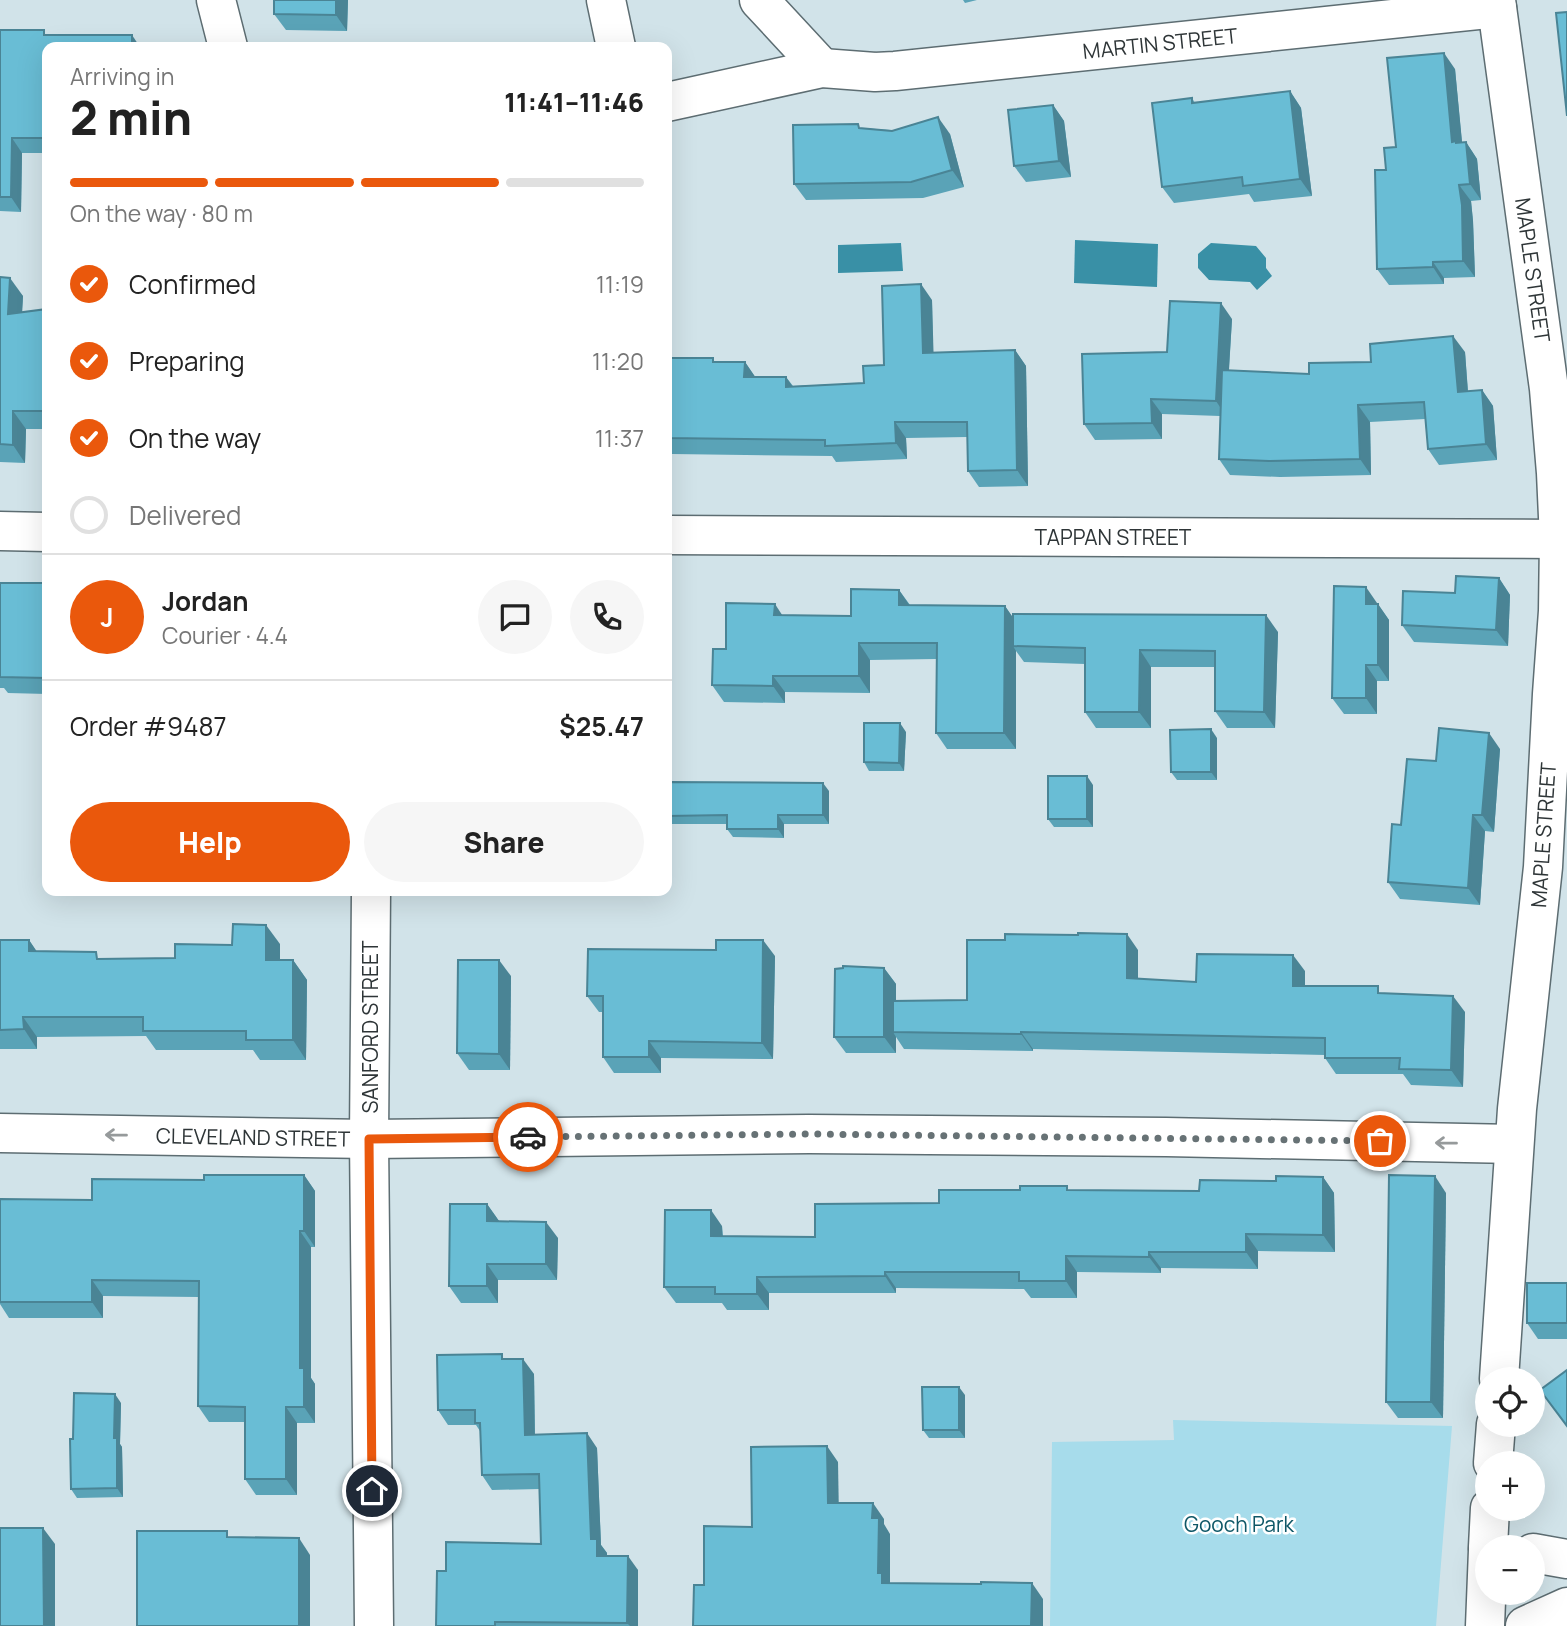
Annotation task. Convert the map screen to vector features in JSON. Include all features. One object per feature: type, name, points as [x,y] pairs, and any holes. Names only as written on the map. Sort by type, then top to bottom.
[{"type":"street","points":[[216,0],[227,42]]},
{"type":"street","points":[[606,0],[615,42]]},
{"type":"street","points":[[758,0],[822,68]]},
{"type":"street","name":"MARTIN STREET","points":[[672,101],[822,68],[895,71],[1497,4]]},
{"type":"street","name":"MAPLE STREET","points":[[1497,4],[1549,389],[1559,539],[1558,611],[1543,867],[1514,1144],[1500,1367]]},
{"type":"street","points":[[0,531],[42,532]]},
{"type":"street","name":"TAPPAN STREET","points":[[672,535],[1559,539]]},
{"type":"street","name":"SANFORD STREET","points":[[371,896],[369,1139],[374,1626]]},
{"type":"street","name":"CLEVELAND STREET","points":[[0,1133],[369,1139],[809,1134],[1180,1137],[1514,1144]]},
{"type":"street","points":[[1545,1555],[1567,1559]]},
{"type":"street","points":[[1485,1626],[1487,1605]]},
{"type":"street","points":[[1525,1626],[1567,1606]]},
{"type":"green space","name":"Gooch Park","points":[[1173,1420],[1452,1426],[1436,1626],[1050,1626],[1052,1442],[1174,1440]]},
{"type":"shaded area","points":[[1075,240],[1158,244],[1157,287],[1074,283]]},
{"type":"shaded area","points":[[901,243],[903,271],[838,273],[838,245]]},
{"type":"shaded area","points":[[1211,243],[1256,246],[1266,258],[1266,268],[1272,276],[1257,290],[1250,282],[1209,280],[1198,268],[1198,254]]},
{"type":"building","points":[[274,0],[336,0],[336,15],[274,14]]},
{"type":"building","points":[[1567,12],[1567,116],[1556,13]]},
{"type":"building","points":[[0,30],[44,30],[44,35],[132,35],[132,42],[42,42],[42,138],[12,138],[11,197],[0,197]]},
{"type":"building","points":[[1444,53],[1452,142],[1466,142],[1470,184],[1459,185],[1463,261],[1433,262],[1433,267],[1377,269],[1375,170],[1386,170],[1384,148],[1396,147],[1387,58]]},
{"type":"building","points":[[1290,91],[1300,179],[1243,186],[1242,177],[1162,187],[1152,103],[1192,98],[1192,103]]},
{"type":"building","points":[[1053,105],[1059,161],[1014,166],[1008,110]]},
{"type":"building","points":[[938,117],[952,170],[911,182],[794,184],[793,125],[858,124],[859,128],[892,131]]},
{"type":"building","points":[[0,277],[10,278],[8,314],[42,310],[42,411],[13,411],[13,445],[0,444]]},
{"type":"building","points":[[921,284],[923,353],[1015,350],[1017,470],[968,471],[967,422],[895,422],[896,443],[825,446],[825,440],[672,438],[672,358],[713,358],[713,362],[745,362],[744,377],[786,377],[786,387],[864,383],[863,366],[884,365],[882,286]]},
{"type":"building","points":[[1170,301],[1221,303],[1216,401],[1151,399],[1152,423],[1084,424],[1082,354],[1167,352]]},
{"type":"building","points":[[1453,336],[1458,392],[1482,390],[1486,444],[1428,449],[1424,402],[1358,405],[1360,459],[1219,459],[1222,370],[1309,374],[1309,363],[1371,362],[1370,344]]},
{"type":"building","points":[[1456,576],[1499,578],[1496,630],[1402,625],[1403,591],[1455,593]]},
{"type":"building","points":[[0,583],[42,583],[42,678],[0,677]]},
{"type":"building","points":[[1334,586],[1366,587],[1366,604],[1378,604],[1378,665],[1366,665],[1366,698],[1332,698]]},
{"type":"building","points":[[851,589],[899,590],[899,605],[1005,606],[1004,733],[936,733],[937,643],[859,643],[859,676],[773,676],[773,686],[712,685],[713,649],[726,649],[726,603],[775,604],[774,615],[851,616]]},
{"type":"building","points":[[1013,614],[1266,615],[1264,712],[1215,711],[1215,651],[1140,650],[1139,712],[1085,712],[1085,648],[1013,646]]},
{"type":"building","points":[[864,723],[900,723],[899,763],[864,762]]},
{"type":"building","points":[[1439,728],[1489,733],[1482,815],[1473,815],[1468,888],[1388,882],[1392,824],[1401,825],[1407,759],[1436,761]]},
{"type":"building","points":[[1211,729],[1211,772],[1171,772],[1170,730]]},
{"type":"building","points":[[1048,776],[1087,776],[1087,819],[1048,819]]},
{"type":"building","points":[[672,782],[823,783],[823,815],[778,815],[778,829],[727,829],[727,815],[672,816]]},
{"type":"building","points":[[233,924],[266,925],[266,960],[293,960],[293,1040],[246,1040],[246,1031],[143,1031],[143,1017],[23,1017],[24,1029],[0,1030],[0,940],[29,940],[29,951],[96,952],[97,959],[175,958],[175,944],[232,945]]},
{"type":"building","points":[[1005,934],[1127,934],[1127,978],[1196,982],[1197,954],[1293,955],[1293,986],[1378,986],[1378,993],[1453,996],[1451,1070],[1399,1069],[1400,1058],[1325,1058],[1325,1038],[893,1032],[893,1001],[967,1000],[967,940],[1005,940]]},
{"type":"building","points":[[716,940],[763,940],[762,1043],[649,1041],[649,1057],[603,1057],[603,996],[587,996],[588,949],[716,950]]},
{"type":"building","points":[[458,960],[499,960],[499,1054],[457,1053]]},
{"type":"building","points":[[843,966],[884,968],[884,1037],[834,1037],[835,969]]},
{"type":"building","points":[[204,1175],[304,1175],[304,1231],[300,1231],[300,1368],[304,1368],[304,1407],[286,1407],[286,1479],[245,1479],[245,1407],[198,1406],[199,1281],[92,1280],[92,1302],[0,1302],[0,1199],[92,1200],[92,1179],[204,1180]]},
{"type":"building","points":[[1389,1175],[1435,1176],[1431,1402],[1386,1402]]},
{"type":"building","points":[[1276,1176],[1323,1177],[1323,1235],[1246,1234],[1246,1252],[1149,1252],[1149,1257],[1066,1256],[1066,1281],[1019,1281],[1019,1272],[885,1272],[885,1276],[757,1277],[757,1294],[715,1294],[715,1287],[664,1287],[665,1210],[711,1210],[711,1236],[815,1237],[815,1204],[939,1203],[939,1190],[1020,1190],[1020,1186],[1067,1186],[1067,1190],[1199,1191],[1200,1180],[1276,1181]]},
{"type":"building","points":[[450,1204],[487,1204],[487,1221],[546,1222],[546,1264],[487,1264],[487,1286],[449,1286]]},
{"type":"building","points":[[1527,1283],[1567,1283],[1567,1323],[1527,1323]]},
{"type":"building","points":[[502,1354],[502,1359],[523,1359],[525,1435],[587,1433],[591,1539],[597,1539],[597,1556],[628,1556],[627,1623],[495,1622],[495,1626],[436,1626],[437,1571],[446,1571],[446,1542],[541,1544],[539,1474],[482,1475],[480,1423],[475,1423],[475,1410],[438,1410],[437,1355]]},
{"type":"building","points":[[1567,1370],[1567,1426],[1545,1397],[1545,1386]]},
{"type":"building","points":[[922,1387],[959,1387],[959,1430],[923,1430]]},
{"type":"building","points":[[74,1393],[115,1394],[117,1488],[71,1489],[70,1439],[73,1439]]},
{"type":"building","points":[[827,1446],[828,1503],[873,1503],[872,1518],[879,1518],[878,1573],[882,1573],[882,1583],[1032,1583],[1031,1626],[693,1626],[694,1585],[704,1585],[704,1526],[752,1527],[751,1447]]},
{"type":"building","points":[[0,1528],[43,1528],[44,1626],[0,1626]]},
{"type":"building","points":[[137,1531],[227,1531],[227,1537],[299,1538],[299,1626],[137,1626]]},
{"type":"way so far","points":[[528,1137],[809,1134],[1380,1141]]},
{"type":"route","points":[[372,1491],[369,1139],[528,1137]]}]
